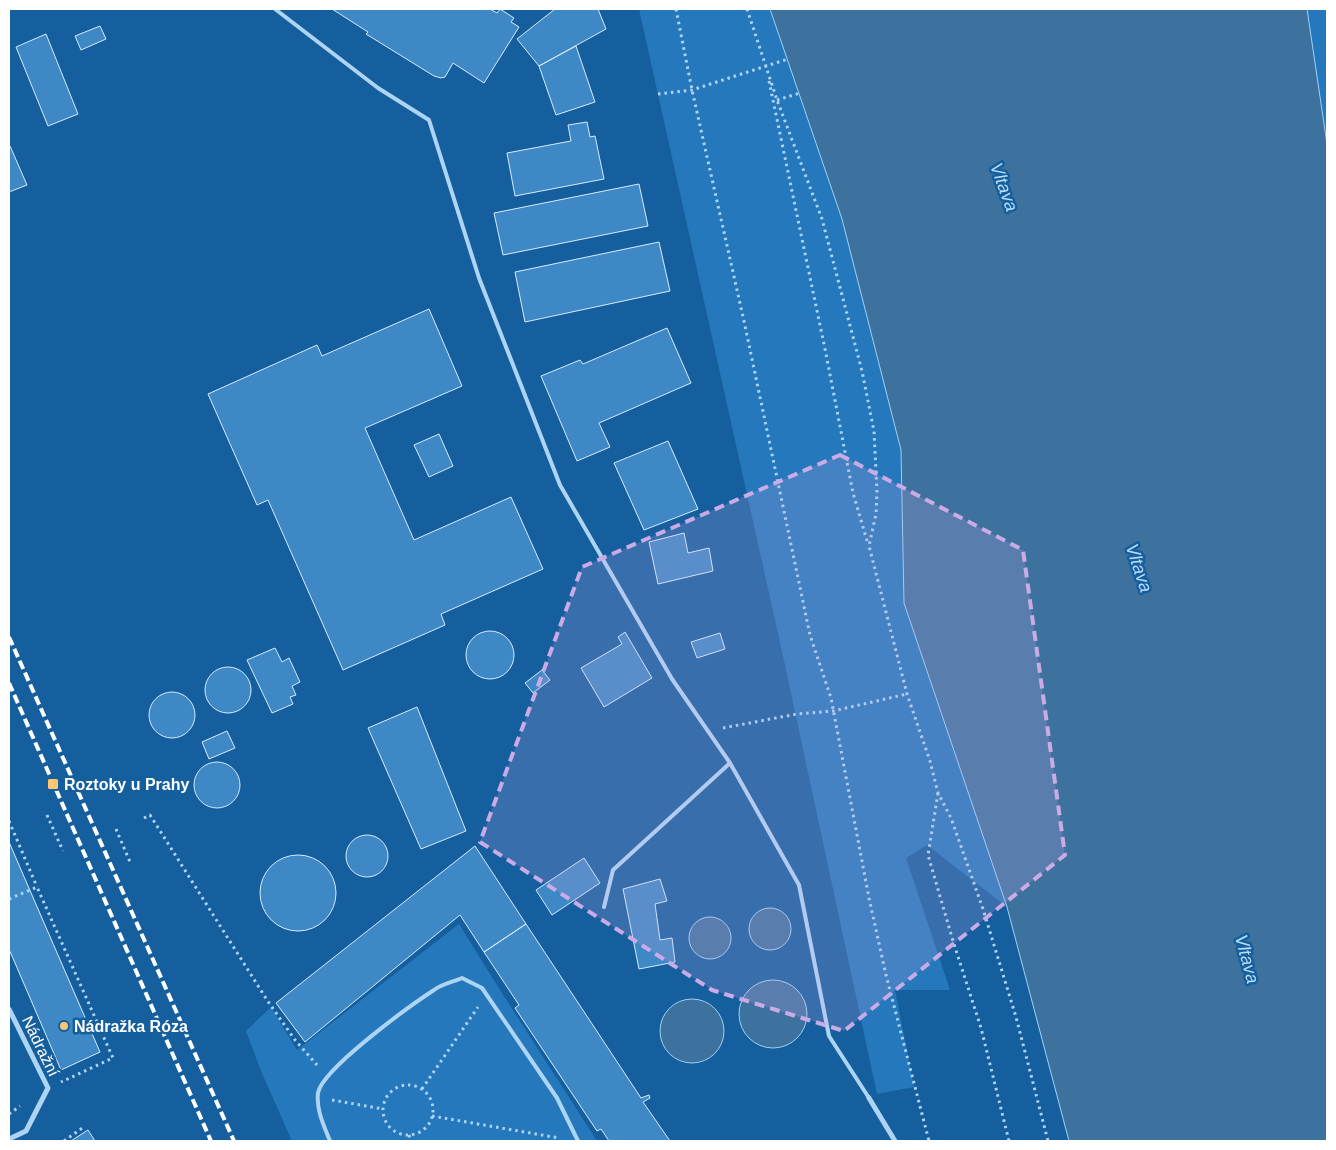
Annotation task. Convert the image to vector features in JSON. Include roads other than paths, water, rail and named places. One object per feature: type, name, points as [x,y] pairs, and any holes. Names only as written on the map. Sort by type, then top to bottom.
[{"type":"street","name":"Nádražní","points":[[9,1009],[48,1088],[26,1131],[9,1139]]},
{"type":"street","points":[[869,1098],[895,1141]]},
{"type":"lane","points":[[275,9],[378,88],[429,120],[480,278],[560,485],[672,679],[730,763],[799,886],[829,1036],[869,1098]]},
{"type":"lane","points":[[604,907],[613,870],[730,763]]},
{"type":"lane","points":[[330,1141],[320,1116],[318,1092],[328,1077],[364,1042],[436,988],[462,978],[482,988],[487,994],[557,1098],[578,1141]]},
{"type":"water","name":"Vltava","points":[[770,9],[1307,9],[1327,144],[1327,1141],[1069,1141],[1007,907],[904,603],[901,450],[842,219]]},
{"type":"water","points":[[766,908],[774,908],[785,914],[791,929],[785,944],[774,950],[766,950],[755,944],[749,933],[749,925],[755,914]]},
{"type":"water","points":[[714,917],[722,920],[728,926],[731,938],[728,950],[722,956],[706,959],[698,956],[692,950],[689,934],[692,926],[698,920]]},
{"type":"water","points":[[773,980],[786,983],[797,990],[804,1001],[807,1014],[804,1027],[797,1038],[786,1045],[773,1048],[760,1045],[749,1038],[742,1027],[739,1014],[742,1001],[749,990],[760,983]]},
{"type":"water","points":[[686,999],[698,999],[715,1008],[722,1019],[724,1031],[722,1043],[715,1054],[698,1063],[686,1063],[674,1058],[665,1049],[660,1037],[660,1025],[665,1013],[674,1004]]},
{"type":"railway","points":[[9,637],[234,1141]]},
{"type":"railway","points":[[9,683],[211,1141]]},
{"type":"place","name":"Roztoky u Prahy","points":[[53,784]]},
{"type":"place","name":"Nádražka Róza","points":[[64,1026]]}]
